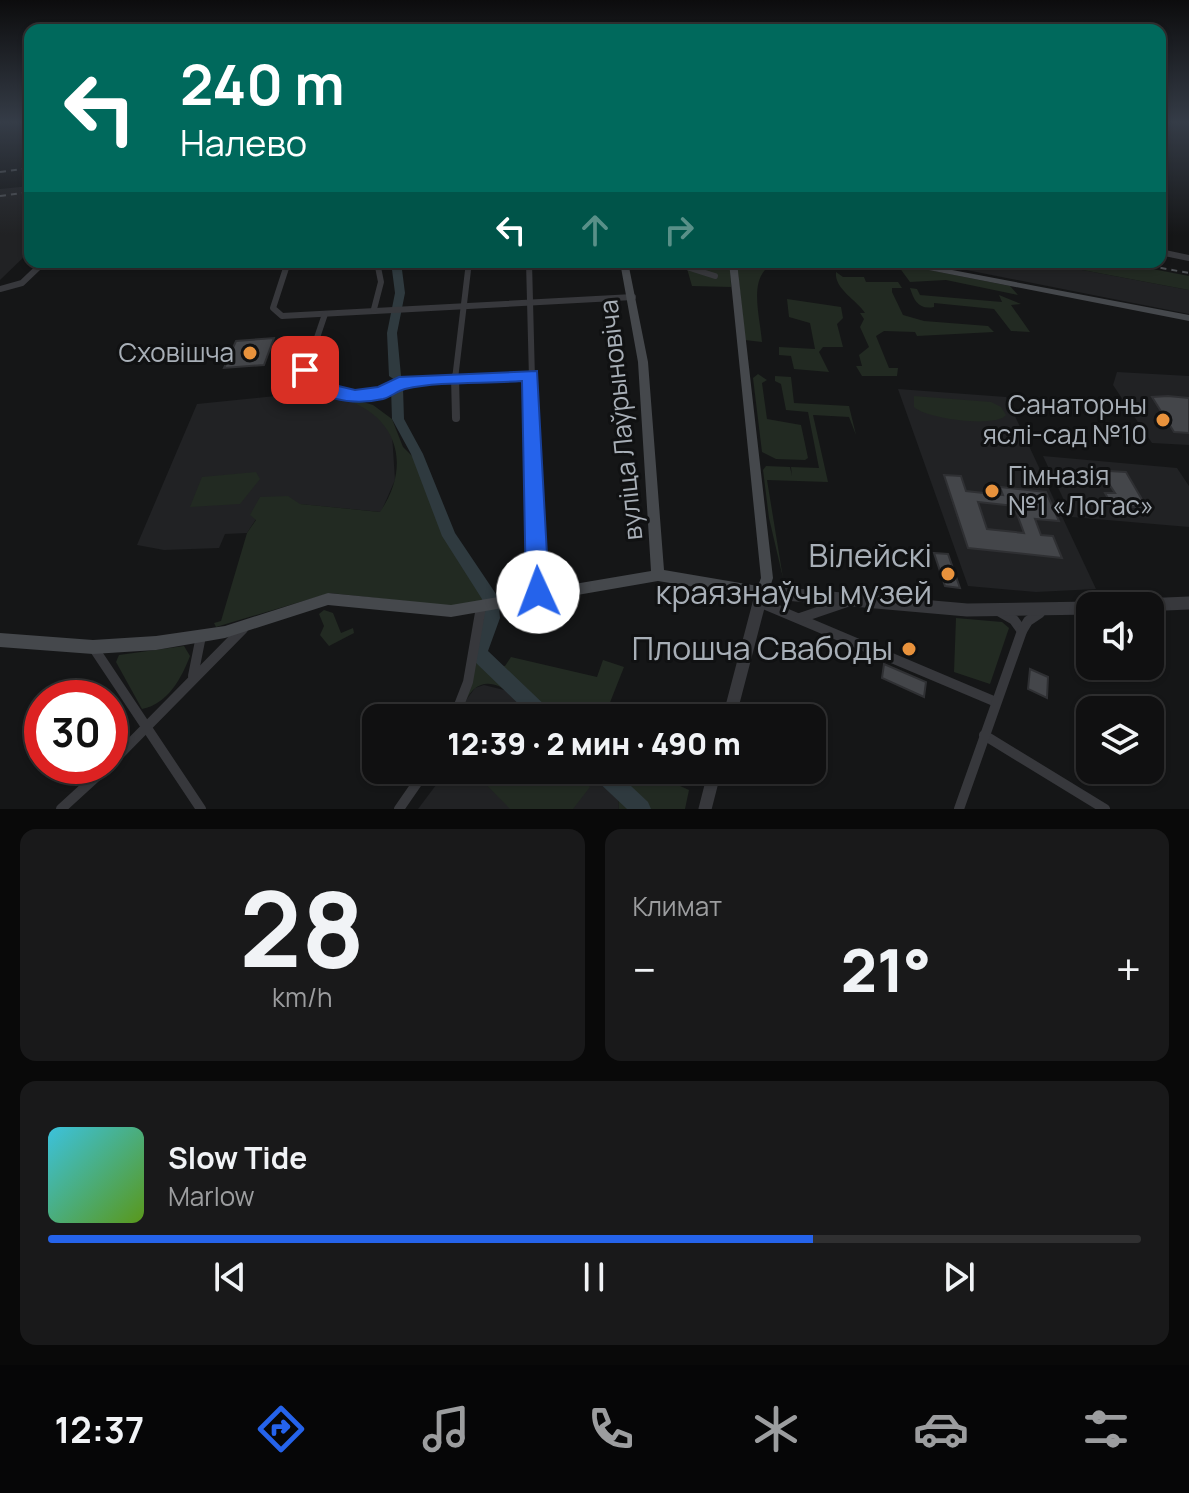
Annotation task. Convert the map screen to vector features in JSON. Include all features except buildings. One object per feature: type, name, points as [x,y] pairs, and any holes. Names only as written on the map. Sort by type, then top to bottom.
[{"type":"main road","name":"вуліца Лаўрыновіча","points":[[625,268],[643,362],[658,575]]},
{"type":"main road","points":[[0,640],[93,647],[201,636],[328,599],[355,599],[428,611],[483,607],[658,575],[760,597],[767,578],[734,268]]},
{"type":"main road","points":[[929,268],[1189,318]]},
{"type":"street","points":[[1166,253],[1189,258]]},
{"type":"street","points":[[0,289],[26,281],[38,268]]},
{"type":"street","points":[[286,268],[274,312],[285,316],[394,307],[633,297]]},
{"type":"street","points":[[374,309],[381,282],[378,268]]},
{"type":"street","points":[[456,418],[455,380],[468,268]]},
{"type":"street","points":[[529,268],[538,597]]},
{"type":"street","points":[[690,268],[715,276]]},
{"type":"street","points":[[325,314],[306,365],[310,379],[335,393],[355,397],[382,393],[399,383],[530,375]]},
{"type":"street","points":[[760,597],[854,600],[1000,612],[1076,609]]},
{"type":"street","points":[[760,597],[800,618],[996,702]]},
{"type":"street","points":[[733,704],[760,597]]},
{"type":"street","points":[[800,618],[854,600]]},
{"type":"street","points":[[1164,604],[1189,603]]},
{"type":"street","points":[[459,704],[468,682],[483,607]]},
{"type":"street","points":[[1000,612],[1014,620],[1022,631]]},
{"type":"street","points":[[959,809],[1022,631],[1028,621],[1040,613]]},
{"type":"street","points":[[128,748],[246,625]]},
{"type":"street","points":[[188,685],[197,669],[201,636]]},
{"type":"street","points":[[93,647],[146,731],[201,809]]},
{"type":"street","points":[[984,735],[1105,809]]},
{"type":"street","points":[[61,809],[88,784]]},
{"type":"street","points":[[399,809],[416,784]]},
{"type":"street","points":[[705,809],[711,784]]},
{"type":"shaded area","points":[[24,187],[24,257],[0,280],[0,189]]},
{"type":"shaded area","points":[[687,268],[730,268],[731,287],[692,286]]},
{"type":"shaded area","points":[[738,268],[768,268],[758,283],[757,294],[762,342],[745,340]]},
{"type":"shaded area","points":[[900,268],[919,268],[1010,286],[1018,295],[946,280],[910,282]]},
{"type":"shaded area","points":[[956,268],[1072,268],[1189,290],[1189,314]]},
{"type":"shaded area","points":[[1072,268],[1147,268],[1189,276],[1189,290]]},
{"type":"shaded area","points":[[836,272],[843,277],[864,277],[866,282],[898,282],[902,288],[892,288],[892,292],[903,315],[924,321],[988,326],[994,332],[917,336],[915,332],[884,331],[876,336],[889,368],[898,368],[897,376],[862,376],[856,366],[862,366],[859,355],[869,347],[860,327],[864,319],[860,313],[865,313],[842,289]]},
{"type":"shaded area","points":[[910,288],[917,289],[920,295],[1002,302],[999,295],[1021,304],[1011,305],[1030,332],[1011,331],[994,309],[934,303],[934,307],[921,306],[915,301]]},
{"type":"shaded area","points":[[787,299],[841,307],[843,318],[837,324],[843,347],[823,347],[819,352],[829,372],[794,369],[791,356],[779,355],[779,347],[815,349],[810,323],[789,317]]},
{"type":"shaded area","name":"Санаторны яслі-сад №10","points":[[1117,372],[1189,376],[1189,445],[1152,443],[1113,385]]},
{"type":"shaded area","points":[[758,374],[767,380],[762,383],[767,419],[801,425],[808,458],[805,460],[776,459],[762,452],[753,378]]},
{"type":"shaded area","points":[[775,376],[791,377],[794,403],[849,406],[856,435],[849,417],[813,415],[828,482],[767,480],[783,578],[769,518],[763,470],[766,466],[790,467],[792,476],[791,467],[819,468],[808,412],[786,410],[781,384],[775,381]]},
{"type":"shaded area","name":"Гімназія №1 «Логас»","points":[[898,389],[1006,397],[1096,589],[1036,592],[968,586]]},
{"type":"shaded area","points":[[314,392],[356,402],[379,416],[392,434],[395,480],[381,512],[299,504],[256,519],[247,533],[225,534],[219,548],[164,550],[137,545],[197,404]]},
{"type":"shaded area","points":[[340,395],[373,405],[392,419],[403,447],[420,464],[449,536],[491,599],[450,606],[330,593],[216,627],[214,623],[221,621],[247,533],[256,520],[250,515],[260,497],[288,496],[300,504],[380,512],[396,475],[397,458],[393,441],[373,414],[337,397]]},
{"type":"shaded area","points":[[914,396],[991,402],[1001,407],[1006,415],[989,421],[946,418],[914,407]]},
{"type":"shaded area","points":[[1043,456],[1177,468],[1189,486],[1189,527],[1072,517]]},
{"type":"shaded area","points":[[256,472],[260,479],[240,504],[190,507],[202,477]]},
{"type":"shaded area","points":[[324,610],[333,613],[341,633],[353,628],[354,633],[329,646],[320,635],[324,626],[319,614]]},
{"type":"shaded area","points":[[492,612],[479,653],[490,664],[505,666],[511,657],[597,677],[603,660],[624,667],[609,704],[522,704],[508,691],[490,684],[473,690],[465,704],[462,704],[483,618]]},
{"type":"shaded area","points":[[956,618],[1002,622],[1009,628],[990,684],[954,672]]},
{"type":"shaded area","points":[[184,646],[190,656],[167,696],[142,709],[116,662],[119,655]]},
{"type":"shaded area","points":[[484,685],[508,691],[522,704],[464,704],[475,688]]},
{"type":"shaded area","points":[[486,784],[587,784],[590,787],[573,809],[510,809]]},
{"type":"shaded area","points":[[607,784],[618,795],[619,809],[418,809],[436,785]]},
{"type":"shaded area","points":[[607,784],[676,784],[689,790],[685,809],[619,809],[618,795]]},
{"type":"waterway","points":[[395,376],[392,333],[400,293],[397,268]]},
{"type":"waterway","points":[[397,388],[398,419],[417,454],[449,536],[490,597],[492,618],[479,654],[531,704]]},
{"type":"waterway","points":[[615,784],[641,809]]},
{"type":"railway","points":[[0,172],[24,169]]},
{"type":"railway","points":[[0,196],[24,193]]},
{"type":"railway","points":[[1161,268],[1189,273]]},
{"type":"place","name":"Сховішча","points":[[250,353]]},
{"type":"place","name":"Санаторны яслі-сад №10","points":[[1163,420]]},
{"type":"place","name":"Гімназія №1 «Логас»","points":[[992,491]]},
{"type":"place","name":"Вілейскі краязнаўчы музей","points":[[948,574]]},
{"type":"place","name":"Плошча Свабоды","points":[[909,649]]},
{"type":"route","points":[[305,370],[310,379],[324,388],[355,397],[382,393],[399,383],[530,375],[538,592]]}]
